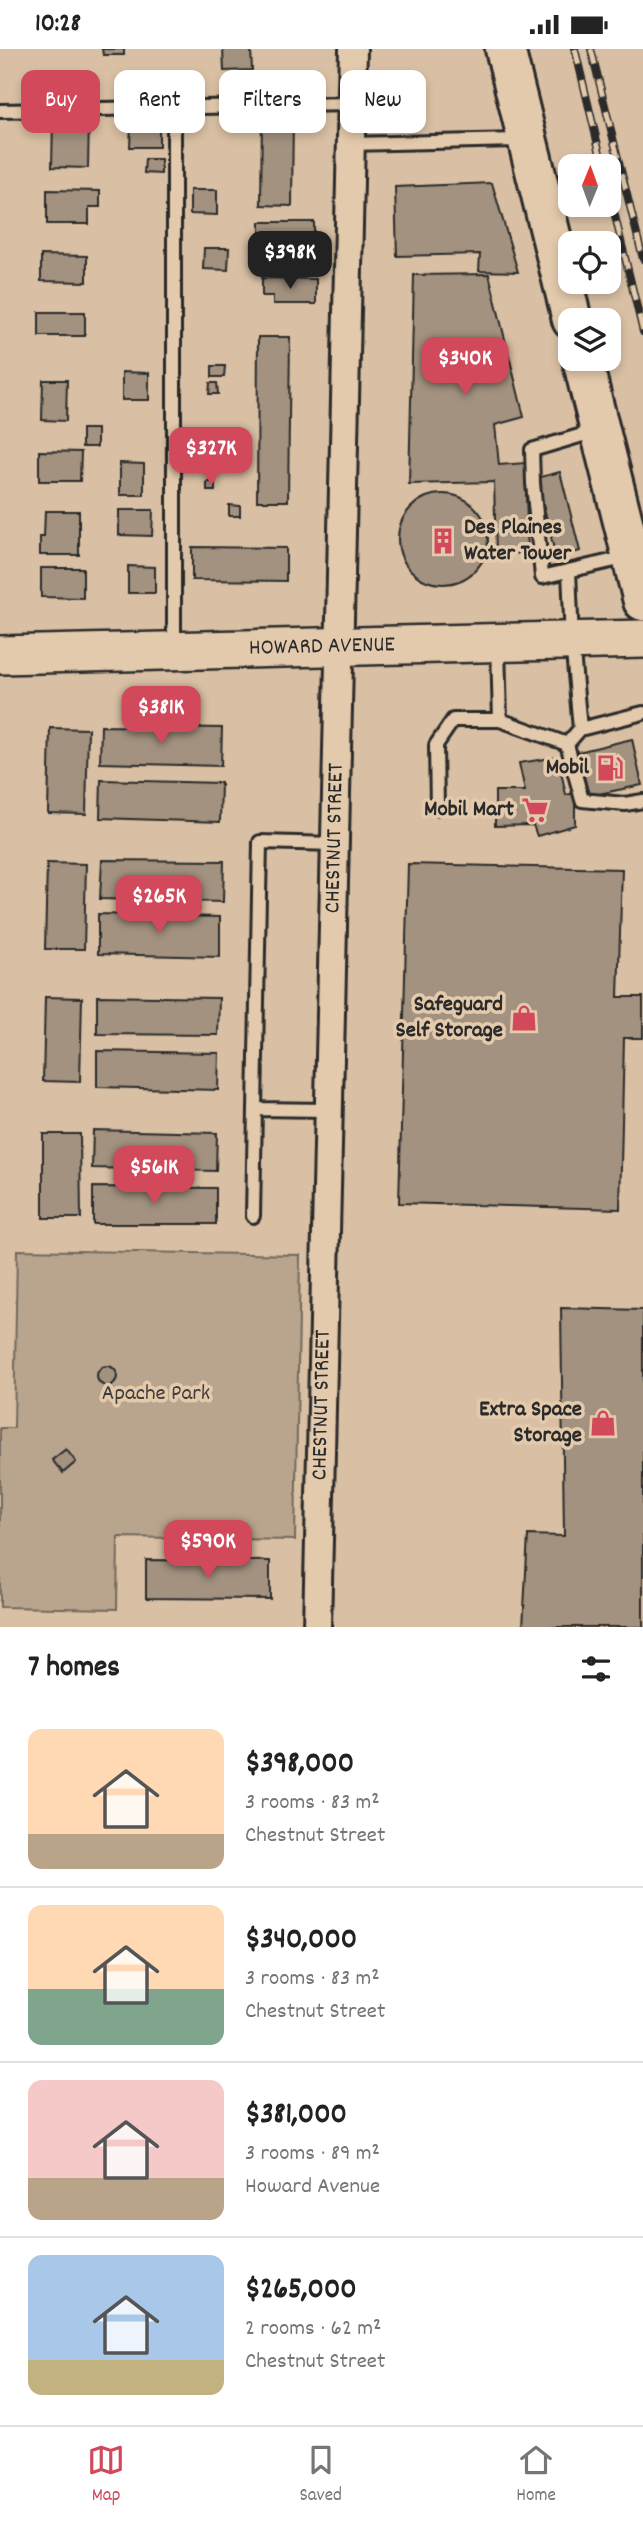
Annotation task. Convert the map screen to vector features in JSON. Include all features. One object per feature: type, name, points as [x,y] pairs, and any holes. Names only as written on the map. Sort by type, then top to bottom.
[{"type":"main road","points":[[505,49],[569,308]]},
{"type":"main road","points":[[585,371],[643,601]]},
{"type":"street","name":"CHESTNUT STREET","points":[[352,70],[353,49]]},
{"type":"street","name":"CHESTNUT STREET","points":[[317,1627],[350,133]]},
{"type":"street","name":"HOWARD AVENUE","points":[[0,655],[643,639]]},
{"type":"lane","points":[[205,107],[340,104]]},
{"type":"lane","points":[[0,111],[114,109]]},
{"type":"lane","points":[[174,133],[174,651]]},
{"type":"lane","points":[[350,144],[527,140]]},
{"type":"lane","points":[[600,430],[532,450],[542,577],[632,556]]},
{"type":"lane","points":[[569,571],[580,729]]},
{"type":"lane","points":[[498,643],[500,720]]},
{"type":"lane","points":[[567,744],[580,729],[643,713]]},
{"type":"lane","points":[[437,808],[436,745],[453,720],[500,720],[567,744]]},
{"type":"lane","points":[[567,744],[582,800],[625,804],[643,801]]},
{"type":"lane","points":[[253,1216],[260,842],[335,844]]},
{"type":"lane","points":[[255,1109],[328,1110]]},
{"type":"green space","name":"Apache Park","points":[[17,1250],[300,1255],[295,1540],[118,1537],[117,1609],[0,1607],[0,1428],[14,1428]]},
{"type":"building","points":[[102,49],[124,49],[124,55],[103,55]]},
{"type":"building","points":[[223,49],[251,49],[252,70],[224,70]]},
{"type":"building","points":[[53,133],[89,133],[88,168],[52,167]]},
{"type":"building","points":[[131,133],[159,133],[159,147],[130,147]]},
{"type":"building","points":[[262,133],[293,133],[292,206],[261,205]]},
{"type":"building","points":[[145,159],[161,159],[161,174],[144,173]]},
{"type":"building","points":[[492,183],[518,272],[479,271],[480,254],[397,256],[395,187]]},
{"type":"building","points":[[47,190],[100,191],[100,207],[89,207],[89,224],[47,224]]},
{"type":"building","points":[[190,190],[217,190],[217,215],[190,214]]},
{"type":"building","points":[[260,222],[314,222],[314,249],[260,248]]},
{"type":"building","points":[[204,248],[229,248],[228,270],[203,269]]},
{"type":"building","points":[[41,255],[87,256],[87,282],[41,281]]},
{"type":"building","points":[[489,274],[524,417],[495,425],[499,465],[525,463],[528,553],[496,554],[494,482],[409,484],[414,275]]},
{"type":"building","points":[[262,278],[316,279],[316,304],[273,304],[273,296],[262,296]]},
{"type":"building","points":[[39,312],[85,312],[85,336],[39,336]]},
{"type":"building","points":[[258,337],[290,337],[288,501],[257,501]]},
{"type":"building","points":[[212,366],[225,366],[224,377],[212,377]]},
{"type":"building","points":[[122,372],[149,373],[149,400],[122,400]]},
{"type":"building","points":[[43,380],[67,380],[66,421],[42,420]]},
{"type":"building","points":[[210,383],[217,383],[218,394],[209,394]]},
{"type":"building","points":[[82,429],[97,429],[97,447],[82,447]]},
{"type":"building","points":[[39,451],[81,452],[80,481],[39,481]]},
{"type":"building","points":[[208,452],[220,452],[220,465],[208,464]]},
{"type":"building","points":[[120,463],[144,464],[144,495],[120,495]]},
{"type":"building","points":[[560,472],[580,551],[556,558],[537,478]]},
{"type":"building","points":[[207,482],[215,482],[215,491],[207,491]]},
{"type":"building","name":"Des Plaines Water Tower","points":[[443,494],[460,498],[475,507],[484,522],[488,539],[484,556],[475,571],[460,580],[443,584],[426,580],[411,571],[402,556],[398,539],[402,522],[411,507],[426,498]]},
{"type":"building","points":[[229,505],[240,506],[240,516],[229,516]]},
{"type":"building","points":[[119,510],[153,510],[152,536],[119,535]]},
{"type":"building","points":[[45,511],[79,511],[79,555],[40,555]]},
{"type":"building","points":[[192,547],[286,548],[286,581],[192,580]]},
{"type":"building","points":[[128,566],[155,567],[155,593],[128,593]]},
{"type":"building","points":[[41,568],[83,568],[83,598],[41,597]]},
{"type":"building","points":[[101,726],[222,728],[221,766],[100,763]]},
{"type":"building","points":[[50,728],[88,729],[86,814],[48,813]]},
{"type":"building","name":"Mobil","points":[[632,739],[642,785],[589,796],[578,752]]},
{"type":"building","name":"Mobil Mart","points":[[558,757],[566,795],[575,793],[575,825],[537,836],[533,825],[495,826],[495,791],[525,791],[519,763]]},
{"type":"building","points":[[101,780],[221,783],[220,822],[100,818]]},
{"type":"building","points":[[102,860],[224,861],[223,902],[100,899]]},
{"type":"building","points":[[47,863],[86,864],[84,949],[45,949]]},
{"type":"building","name":"Safeguard Self Storage","points":[[408,864],[622,869],[618,997],[643,997],[643,1038],[624,1038],[620,1209],[399,1203]]},
{"type":"building","points":[[98,914],[220,917],[220,957],[98,954]]},
{"type":"building","points":[[97,996],[219,998],[218,1035],[97,1034]]},
{"type":"building","points":[[45,997],[82,998],[80,1082],[43,1081]]},
{"type":"building","points":[[97,1051],[219,1053],[218,1090],[97,1087]]},
{"type":"building","points":[[93,1130],[217,1133],[216,1171],[92,1168]]},
{"type":"building","points":[[43,1134],[80,1134],[81,1218],[43,1218]]},
{"type":"building","points":[[93,1187],[216,1188],[216,1224],[93,1224]]},
{"type":"building","name":"Extra Space Storage","points":[[561,1308],[643,1310],[643,1627],[523,1627],[528,1535],[564,1536]]},
{"type":"building","points":[[107,1366],[114,1369],[117,1376],[114,1383],[107,1386],[100,1383],[97,1376],[100,1369]]},
{"type":"building","points":[[66,1449],[76,1462],[63,1473],[52,1460]]},
{"type":"building","points":[[146,1560],[270,1561],[270,1599],[146,1598]]},
{"type":"railway","points":[[575,49],[600,154]]},
{"type":"railway","points":[[591,49],[643,259]]},
{"type":"railway","points":[[615,217],[643,332]]},
{"type":"place","name":"Des Plaines Water Tower","points":[[443,541]]},
{"type":"place","name":"Mobil","points":[[610,768]]},
{"type":"place","name":"Mobil Mart","points":[[535,810]]},
{"type":"place","name":"Safeguard Self Storage","points":[[524,1018]]},
{"type":"place","name":"Extra Space Storage","points":[[603,1423]]}]
